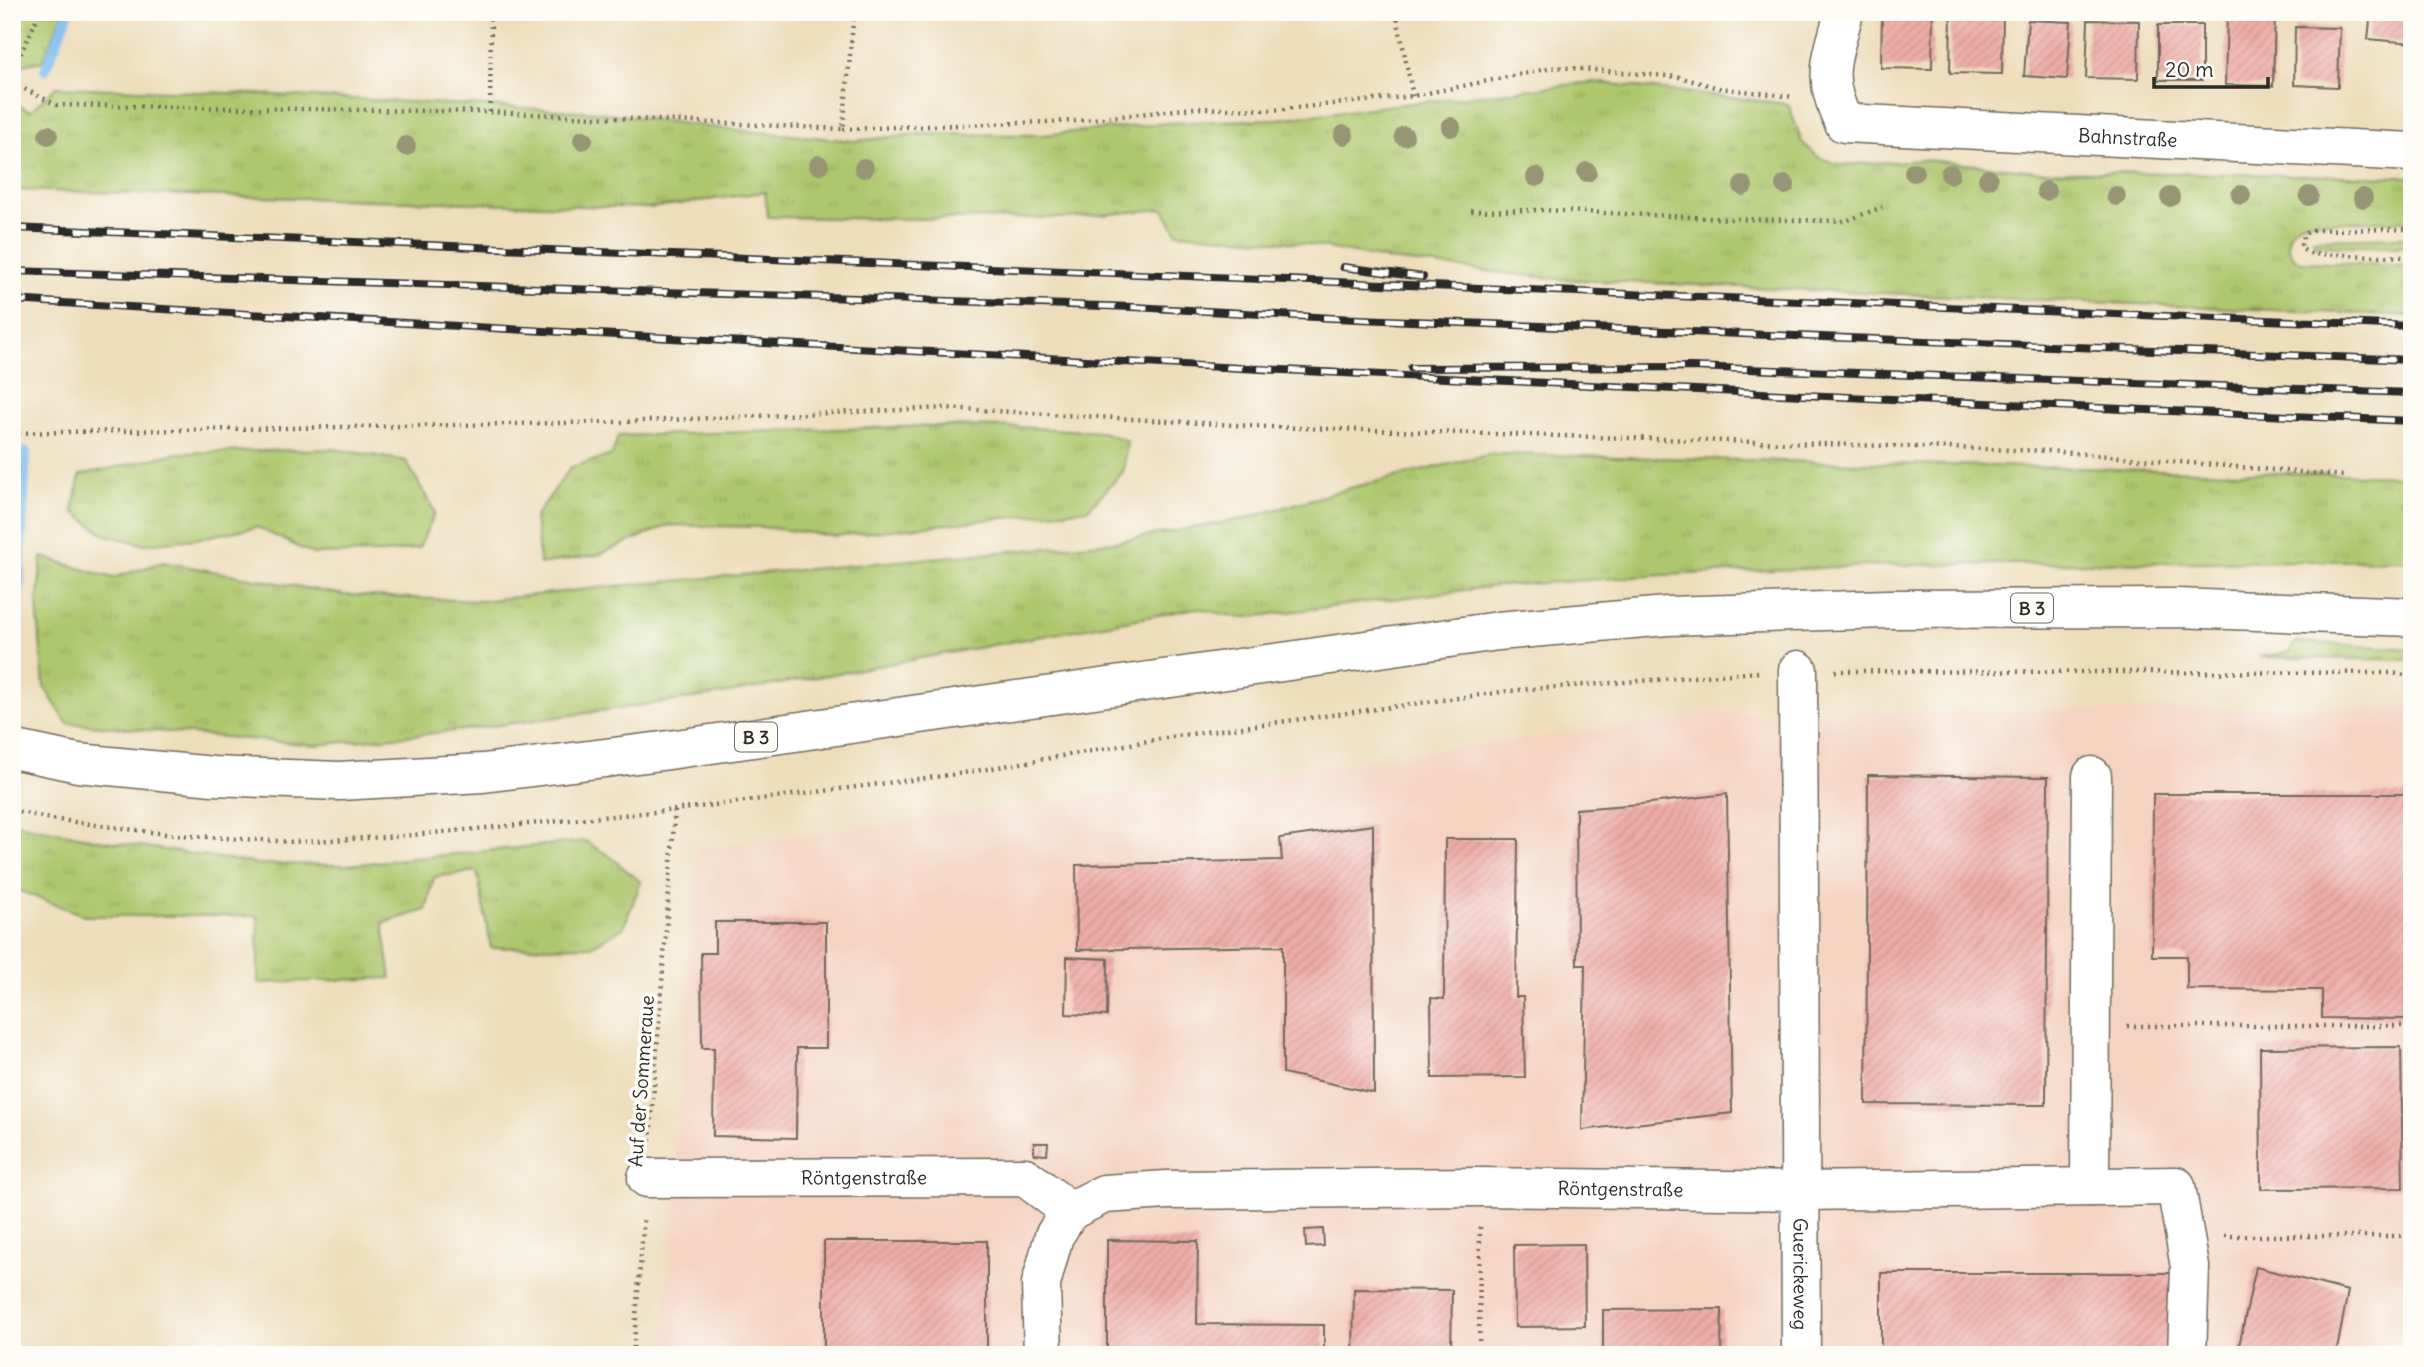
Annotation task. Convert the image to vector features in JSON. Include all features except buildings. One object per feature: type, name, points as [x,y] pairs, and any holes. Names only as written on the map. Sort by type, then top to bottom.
[{"type":"street","name":"Bahnstraße","points":[[1844,12],[1828,76],[1834,102],[1844,123],[2412,152]]},
{"type":"street","name":"B 3","points":[[12,749],[78,763],[213,776],[339,781],[483,773],[634,754],[1498,631],[1667,616],[1887,608],[2177,608],[2412,617]]},
{"type":"street","name":"Guerickeweg","points":[[1798,670],[1801,1355]]},
{"type":"street","points":[[2090,1187],[2092,776]]},
{"type":"street","name":"Röntgenstraße","points":[[647,1178],[1025,1177],[1070,1211],[1104,1194],[1167,1189],[1480,1187],[1802,1191],[2176,1186],[2190,1267],[2187,1355]]},
{"type":"street","points":[[1042,1355],[1041,1283],[1054,1236],[1070,1211]]},
{"type":"path","points":[[12,73],[40,12]]},
{"type":"path","points":[[489,112],[491,12]]},
{"type":"path","points":[[843,130],[854,12]]},
{"type":"path","points":[[1396,12],[1413,96]]},
{"type":"path","points":[[12,83],[57,105],[489,112],[843,130],[1075,121],[1195,108],[1274,110],[1413,96],[1557,67],[1679,77],[1719,88],[1807,99]]},
{"type":"path","points":[[1471,211],[1542,210],[1846,222],[1882,207]]},
{"type":"path","points":[[2412,229],[2312,230],[2304,234],[2301,244],[2302,249],[2311,254],[2412,257]]},
{"type":"path","points":[[12,433],[620,422],[945,408],[1269,426],[2049,451],[2345,475]]},
{"type":"path","points":[[12,810],[51,819],[174,835],[294,842],[402,836],[675,810],[958,775],[1183,735],[1517,690],[1798,670],[2392,673],[2412,676]]},
{"type":"path","name":"Auf der Sommeraue","points":[[633,1355],[675,810]]},
{"type":"path","points":[[2091,1026],[2412,1026]]},
{"type":"path","points":[[1479,1355],[1480,1187]]},
{"type":"path","points":[[2222,1236],[2412,1236]]},
{"type":"path","points":[[2406,1355],[2412,1327]]},
{"type":"shaded area","points":[[2412,707],[2412,1237],[2390,1355],[662,1355],[698,849],[1711,714]]},
{"type":"green space","points":[[12,12],[64,12],[43,61],[22,65],[12,57]]},
{"type":"green space","points":[[1592,82],[1788,104],[1802,142],[1818,157],[1840,165],[1924,160],[2037,171],[2412,177],[2412,221],[2305,222],[2292,229],[2288,247],[2295,258],[2302,262],[2412,266],[2412,316],[1557,279],[1390,260],[1301,243],[1177,233],[1164,209],[1068,218],[768,217],[765,192],[650,208],[12,190],[12,102],[30,111],[56,87],[256,94],[598,112],[717,128],[855,141],[919,134],[1042,135],[1168,123],[1277,119]]},
{"type":"green space","points":[[2412,237],[2412,247],[2315,245],[2313,239]]},
{"type":"green space","points":[[929,426],[1102,432],[1127,441],[1123,472],[1088,509],[834,536],[762,527],[669,525],[598,555],[540,564],[535,517],[571,467],[612,455],[618,436]]},
{"type":"green space","points":[[12,443],[20,444],[12,563]]},
{"type":"green space","points":[[334,449],[406,461],[435,512],[419,548],[384,553],[313,554],[257,527],[196,539],[143,544],[105,535],[73,511],[80,475],[178,453]]},
{"type":"green space","points":[[1491,454],[2412,476],[2412,560],[1893,565],[1664,575],[1497,586],[1241,618],[1197,608],[723,694],[464,730],[315,745],[67,723],[44,687],[37,604],[42,557],[113,578],[163,562],[344,595],[481,601],[616,586],[1114,542],[1243,519],[1354,487]]},
{"type":"green space","points":[[2296,642],[2412,649],[2412,660],[2258,657],[2290,652]]},
{"type":"green space","points":[[12,823],[104,841],[259,864],[346,865],[585,841],[608,855],[641,882],[623,928],[591,946],[491,948],[477,871],[434,877],[426,910],[383,923],[391,978],[258,983],[258,916],[86,916],[12,888]]},
{"type":"waterway","points":[[45,70],[69,12]]},
{"type":"waterway","points":[[15,671],[26,452]]},
{"type":"railway","points":[[12,228],[2412,326]]},
{"type":"railway","points":[[1343,267],[1423,277]]},
{"type":"railway","points":[[12,271],[1134,307],[1333,318],[2412,360]]},
{"type":"railway","points":[[12,300],[1212,366],[2412,421]]},
{"type":"railway","points":[[1411,368],[1692,367],[2412,393]]}]
